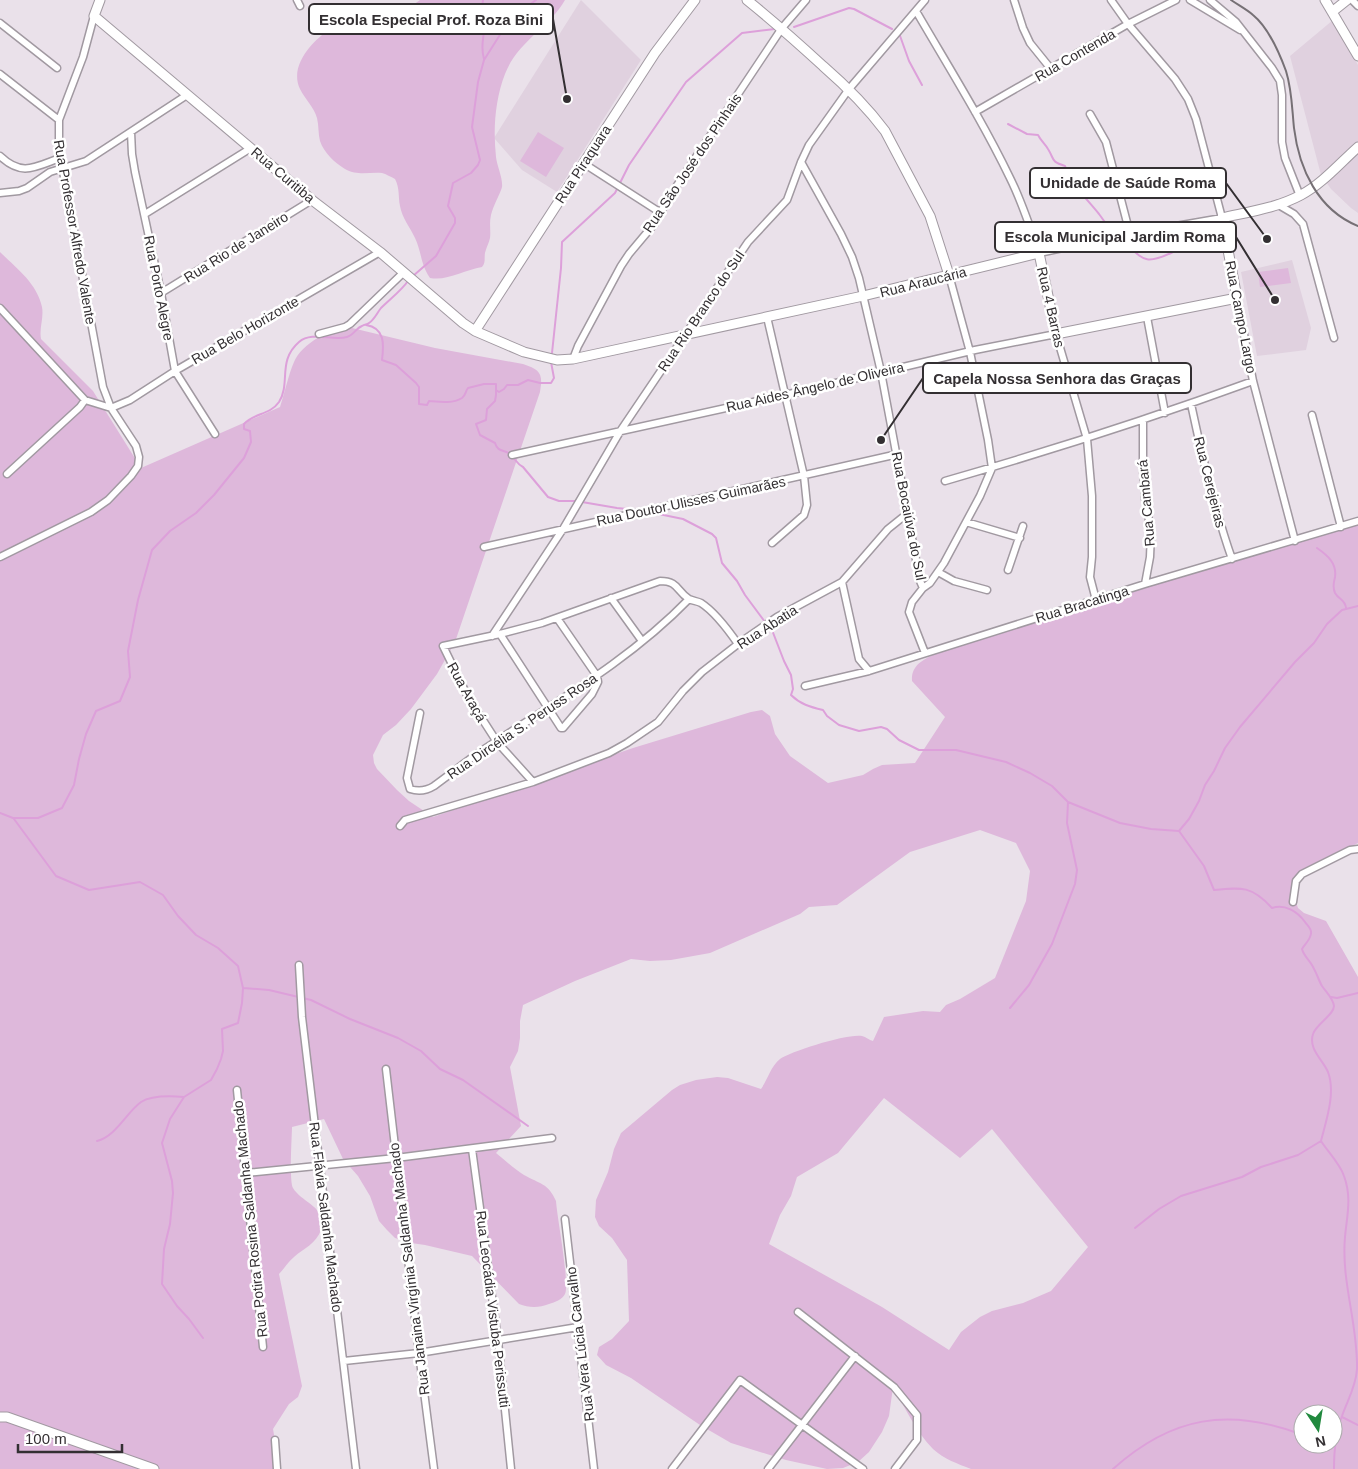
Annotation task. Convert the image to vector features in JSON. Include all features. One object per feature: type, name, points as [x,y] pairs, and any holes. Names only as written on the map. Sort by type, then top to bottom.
[{"type":"street","name":"Rua Professor Alfredo Valente","points":[[100,0],[84,56],[59,120],[58,135],[60,158],[103,387],[111,408]]},
{"type":"street","name":"Rua Piraquara","points":[[475,331],[655,53],[695,0]]},
{"type":"street","points":[[746,0],[782,28],[849,89],[885,131],[930,216],[949,275],[970,352],[992,468],[980,496],[938,572],[912,602],[909,612],[925,653]]},
{"type":"street","name":"Rua São José dos Pinhais","points":[[572,359],[628,254],[655,223],[668,199],[782,28],[806,0]]},
{"type":"street","name":"Rua Rio Branco do Sul","points":[[492,636],[563,529],[621,430],[748,242],[787,200],[800,162],[809,145],[849,89],[925,0]]},
{"type":"street","points":[[1014,0],[1030,43],[1051,69]]},
{"type":"street","name":"Rua Campo Largo","points":[[1110,0],[1175,79],[1188,99],[1196,118],[1222,218],[1253,381],[1295,541]]},
{"type":"street","name":"Rua Contenda","points":[[975,112],[1128,24],[1176,0]]},
{"type":"street","points":[[1190,0],[1243,32]]},
{"type":"street","points":[[1210,0],[1236,22],[1280,81],[1282,95],[1282,142],[1285,158],[1300,196]]},
{"type":"street","points":[[1325,0],[1358,56]]},
{"type":"street","points":[[1332,12],[1347,0]]},
{"type":"street","points":[[1352,0],[1358,6]]},
{"type":"street","name":"Rua 4 Barras","points":[[916,11],[975,112],[1010,177],[1022,203],[1039,253],[1056,334],[1086,439],[1092,496],[1092,557],[1090,577],[1096,600]]},
{"type":"street","name":"Rua Curitiba","points":[[94,16],[312,200],[380,252],[475,331]]},
{"type":"street","points":[[0,23],[57,68]]},
{"type":"street","points":[[0,74],[59,120]]},
{"type":"street","points":[[0,193],[20,191],[50,172],[86,161],[187,95]]},
{"type":"street","points":[[1090,114],[1106,142],[1130,234]]},
{"type":"street","name":"Rua Porto Alegre","points":[[131,132],[134,172],[145,214],[175,371],[215,434]]},
{"type":"street","name":"Rua Araucária","points":[[475,331],[524,352],[557,360],[572,359],[685,336],[863,296],[1039,253],[1130,234],[1222,218],[1277,204],[1300,196],[1313,188],[1358,147]]},
{"type":"street","points":[[145,214],[251,148]]},
{"type":"street","points":[[0,156],[14,167],[22,169],[60,158]]},
{"type":"street","name":"Rua Bocaiúva do Sul","points":[[800,162],[852,256],[859,278],[882,372],[920,581],[923,588]]},
{"type":"street","points":[[583,163],[661,213]]},
{"type":"street","name":"Rua Rio de Janeiro","points":[[161,293],[312,200]]},
{"type":"street","points":[[1277,204],[1294,214],[1303,224],[1334,338]]},
{"type":"street","name":"Rua Belo Horizonte","points":[[111,408],[130,400],[175,371],[380,252]]},
{"type":"street","points":[[319,334],[350,324],[404,272]]},
{"type":"street","name":"Rua Aides Ângelo de Oliveira","points":[[512,454],[785,395],[970,352],[1237,298]]},
{"type":"street","points":[[0,308],[85,400],[111,408],[136,446],[138,466],[108,500],[91,512],[0,558]]},
{"type":"street","points":[[1148,317],[1165,413]]},
{"type":"street","points":[[767,318],[804,476],[807,505],[804,514],[772,543]]},
{"type":"street","points":[[945,481],[1086,439],[1253,381]]},
{"type":"street","points":[[7,474],[80,407],[85,400]]},
{"type":"street","name":"Rua Cerejeiras","points":[[1191,404],[1206,477],[1232,559]]},
{"type":"street","points":[[1312,415],[1341,527]]},
{"type":"street","name":"Rua Cambará","points":[[1143,420],[1145,498],[1151,532],[1150,556],[1145,584]]},
{"type":"street","name":"Rua Doutor Ulisses Guimarães","points":[[484,547],[898,454]]},
{"type":"street","name":"Rua Abatia","points":[[533,782],[609,753],[658,722],[683,691],[702,672],[738,644],[777,617],[842,582],[888,529],[908,513]]},
{"type":"street","points":[[966,522],[1020,538]]},
{"type":"street","name":"Rua Bracatinga","points":[[805,686],[868,671],[1145,584],[1358,522]]},
{"type":"street","points":[[1008,570],[1023,526]]},
{"type":"street","points":[[938,572],[954,580],[987,590]]},
{"type":"street","points":[[492,636],[557,618],[660,581],[669,581],[689,599],[700,603],[725,626],[738,644]]},
{"type":"street","points":[[842,582],[859,659],[868,671]]},
{"type":"street","points":[[611,598],[642,641]]},
{"type":"street","name":"Rua Dircélia S. Peruss Rosa","points":[[420,713],[408,778],[410,789],[418,792],[434,786],[597,676],[669,620],[689,599]]},
{"type":"street","points":[[500,634],[547,710],[561,728],[564,727],[592,694],[598,682],[597,676],[557,618]]},
{"type":"street","name":"Rua Araçá","points":[[492,636],[443,646],[468,698],[497,742],[533,782]]},
{"type":"street","points":[[400,826],[405,820],[533,782]]},
{"type":"street","points":[[1292,902],[1296,881],[1302,874],[1350,850],[1358,849]]},
{"type":"street","name":"Rua Flávia Saldanha Machado","points":[[299,965],[302,1017],[356,1469]]},
{"type":"street","name":"Rua Janaina Virgínia Saldanha Machado","points":[[386,1068],[434,1469]]},
{"type":"street","name":"Rua Potira Rosina Saldanha Machado","points":[[237,1090],[263,1347]]},
{"type":"street","points":[[246,1173],[396,1158],[552,1138]]},
{"type":"street","name":"Rua Leocádia Vistuba Perissutti","points":[[472,1149],[498,1341],[512,1469]]},
{"type":"street","name":"Rua Vera Lúcia Carvalho","points":[[565,1219],[594,1469]]},
{"type":"street","points":[[798,1312],[894,1387],[917,1415],[917,1440],[896,1469]]},
{"type":"street","points":[[344,1362],[419,1353],[578,1327]]},
{"type":"street","points":[[768,1469],[855,1356]]},
{"type":"street","points":[[672,1469],[740,1380],[863,1469]]},
{"type":"street","points":[[0,1417],[6,1417],[154,1469]]},
{"type":"street","points":[[275,1440],[277,1469]]},
{"type":"shaded area","points":[[420,0],[565,0],[551,19],[517,53],[505,74],[497,104],[495,136],[496,157],[502,187],[491,215],[490,238],[484,264],[482,267],[437,279],[430,278],[424,268],[417,243],[401,210],[395,179],[382,173],[350,171],[341,167],[330,157],[320,141],[316,114],[300,89],[297,80],[298,70],[306,52],[328,30],[342,22],[389,19]]},
{"type":"shaded area","points":[[581,0],[641,60],[557,192],[522,170],[494,138]]},
{"type":"shaded area","points":[[1333,20],[1358,65],[1358,213],[1331,189],[1321,175],[1290,56]]},
{"type":"shaded area","points":[[538,132],[564,148],[546,177],[520,161]]},
{"type":"shaded area","points":[[0,252],[25,276],[36,291],[42,307],[41,339],[93,391],[141,468],[280,407],[292,367],[298,355],[318,338],[344,328],[352,328],[435,348],[523,364],[537,371],[541,377],[540,392],[455,642],[437,674],[411,709],[396,725],[383,735],[373,755],[377,769],[397,790],[409,801],[433,817],[633,748],[762,710],[770,716],[775,734],[790,756],[828,783],[863,775],[882,765],[915,763],[945,717],[912,681],[915,667],[935,654],[1358,521],[1358,843],[1307,869],[1301,874],[1295,899],[1298,908],[1304,913],[1326,921],[1358,977],[1358,1469],[971,1469],[946,1458],[933,1449],[916,1427],[893,1387],[889,1416],[882,1432],[869,1452],[858,1462],[843,1468],[827,1469],[786,1460],[731,1443],[700,1425],[631,1378],[606,1365],[597,1355],[599,1347],[612,1339],[629,1321],[627,1260],[612,1238],[599,1226],[595,1217],[596,1200],[621,1133],[680,1085],[696,1080],[717,1077],[728,1078],[761,1089],[774,1065],[786,1056],[820,1043],[845,1037],[862,1036],[873,1041],[884,1017],[923,1011],[940,1012],[946,1005],[960,999],[995,978],[1026,901],[1030,871],[1016,843],[980,830],[910,852],[837,905],[809,907],[800,914],[710,953],[671,960],[650,961],[631,959],[575,981],[523,1005],[518,1051],[510,1067],[521,1126],[496,1153],[520,1173],[547,1187],[556,1201],[566,1288],[564,1296],[556,1302],[538,1307],[519,1304],[472,1256],[395,1238],[379,1221],[370,1196],[358,1176],[343,1159],[324,1119],[292,1127],[291,1168],[293,1188],[318,1211],[322,1222],[321,1230],[316,1239],[292,1259],[279,1274],[302,1386],[298,1397],[289,1404],[273,1429],[280,1469],[0,1469]],"holes":[[[884,1098],[960,1158],[992,1129],[1088,1247],[1051,1291],[1023,1303],[992,1311],[980,1317],[961,1332],[949,1350],[882,1307],[769,1244],[780,1215],[791,1196],[797,1177],[838,1153]]]},
{"type":"shaded area","points":[[1292,260],[1311,328],[1306,350],[1257,356],[1241,272]]},
{"type":"shaded area","points":[[1288,268],[1291,283],[1260,287],[1258,272]]},
{"type":"waterway","points":[[483,0],[484,28],[482,46],[484,59]]},
{"type":"waterway","points":[[413,276],[436,256],[455,223],[455,218],[448,206],[453,183],[471,173],[480,160],[472,127],[478,82],[484,60],[510,19],[536,0]]},
{"type":"waterway","points":[[794,27],[849,8],[892,29]]},
{"type":"waterway","points":[[552,353],[562,242],[615,193],[629,165],[686,82],[742,33],[775,29]]},
{"type":"waterway","points":[[899,33],[909,61],[922,85]]},
{"type":"waterway","points":[[1008,124],[1027,134],[1038,135],[1054,160],[1065,166],[1076,186],[1116,235]]},
{"type":"waterway","points":[[1120,238],[1144,258],[1155,259],[1173,252]]},
{"type":"waterway","points":[[0,813],[13,818],[38,818],[62,808],[74,785],[86,734],[96,711],[120,701],[130,677],[128,651],[138,600],[152,550],[170,531],[196,513],[214,495],[244,458],[251,442],[250,431],[244,429],[244,424],[248,420],[271,409],[279,402],[284,387],[286,364],[292,349],[299,342],[310,337],[341,338],[349,336],[360,327],[371,322],[381,308],[408,281]]},
{"type":"waterway","points":[[366,325],[377,329],[380,333],[383,343],[382,360],[396,365],[419,387],[419,404],[427,405],[429,401],[446,402],[458,400],[463,397],[468,388],[484,384],[496,384],[495,401],[487,409],[486,420],[476,424],[480,435],[495,443],[500,450],[511,455],[548,497],[559,501],[578,501]]},
{"type":"waterway","points":[[496,390],[499,392],[507,385],[518,385],[528,380],[551,383],[554,378],[551,362]]},
{"type":"waterway","points":[[582,502],[637,510]]},
{"type":"waterway","points":[[649,512],[683,519],[712,534],[716,538],[722,563],[737,581],[765,622]]},
{"type":"waterway","points":[[1317,548],[1333,564],[1335,572],[1334,591],[1346,608]]},
{"type":"waterway","points":[[1179,831],[1189,819],[1225,748],[1240,727],[1295,662],[1314,643],[1327,624],[1342,610],[1358,606]]},
{"type":"waterway","points":[[768,625],[772,630],[791,675],[793,689],[791,695],[806,705],[823,710],[827,716],[839,725],[859,731],[881,727],[887,729],[899,740],[919,750],[956,750],[1006,762],[1052,786],[1068,802],[1120,823],[1151,829],[1179,831],[1204,866],[1214,890],[1232,888],[1252,892],[1272,908],[1282,907],[1294,912],[1310,928],[1310,936],[1302,949],[1334,1006],[1331,1013],[1315,1030],[1312,1039],[1314,1049],[1328,1072],[1331,1089],[1331,1098],[1321,1141],[1342,1172],[1348,1192],[1344,1254],[1357,1352],[1356,1376],[1338,1429],[1334,1469]]},
{"type":"waterway","points":[[1010,1008],[1029,985],[1052,944],[1075,884],[1077,870],[1067,823],[1068,802]]},
{"type":"waterway","points":[[14,819],[56,876],[89,890],[140,882],[163,895],[178,916],[196,935],[218,948],[238,966],[243,988],[238,1023],[222,1029],[223,1051],[217,1069],[211,1080],[184,1097],[170,1119],[162,1143],[172,1181],[173,1193],[170,1224],[164,1249],[162,1284],[203,1338]]},
{"type":"waterway","points":[[243,988],[269,990],[311,1000],[350,1019],[398,1038],[421,1051],[440,1069],[463,1080],[528,1126]]},
{"type":"waterway","points":[[1331,997],[1337,998],[1358,993]]},
{"type":"waterway","points":[[97,1141],[110,1134],[141,1102],[156,1097],[184,1097]]},
{"type":"waterway","points":[[1135,1228],[1159,1209],[1181,1196],[1242,1177],[1261,1167],[1298,1155],[1321,1141]]},
{"type":"waterway","points":[[1343,1418],[1358,1425]]},
{"type":"waterway","points":[[1113,1469],[1135,1451],[1157,1437],[1202,1422],[1226,1419],[1250,1421],[1293,1432]]},
{"type":"railway","points":[[1231,0],[1259,20],[1269,33],[1280,56],[1290,85],[1294,128],[1300,158],[1313,186],[1321,199],[1332,210],[1358,226]]},
{"type":"place","name":"Escola Especial Prof. Roza Bini","points":[[567,99]]},
{"type":"place","name":"Unidade de Saúde Roma","points":[[1267,239]]},
{"type":"place","name":"Escola Municipal Jardim Roma","points":[[1275,300]]},
{"type":"place","name":"Capela Nossa Senhora das Graças","points":[[881,440]]}]
